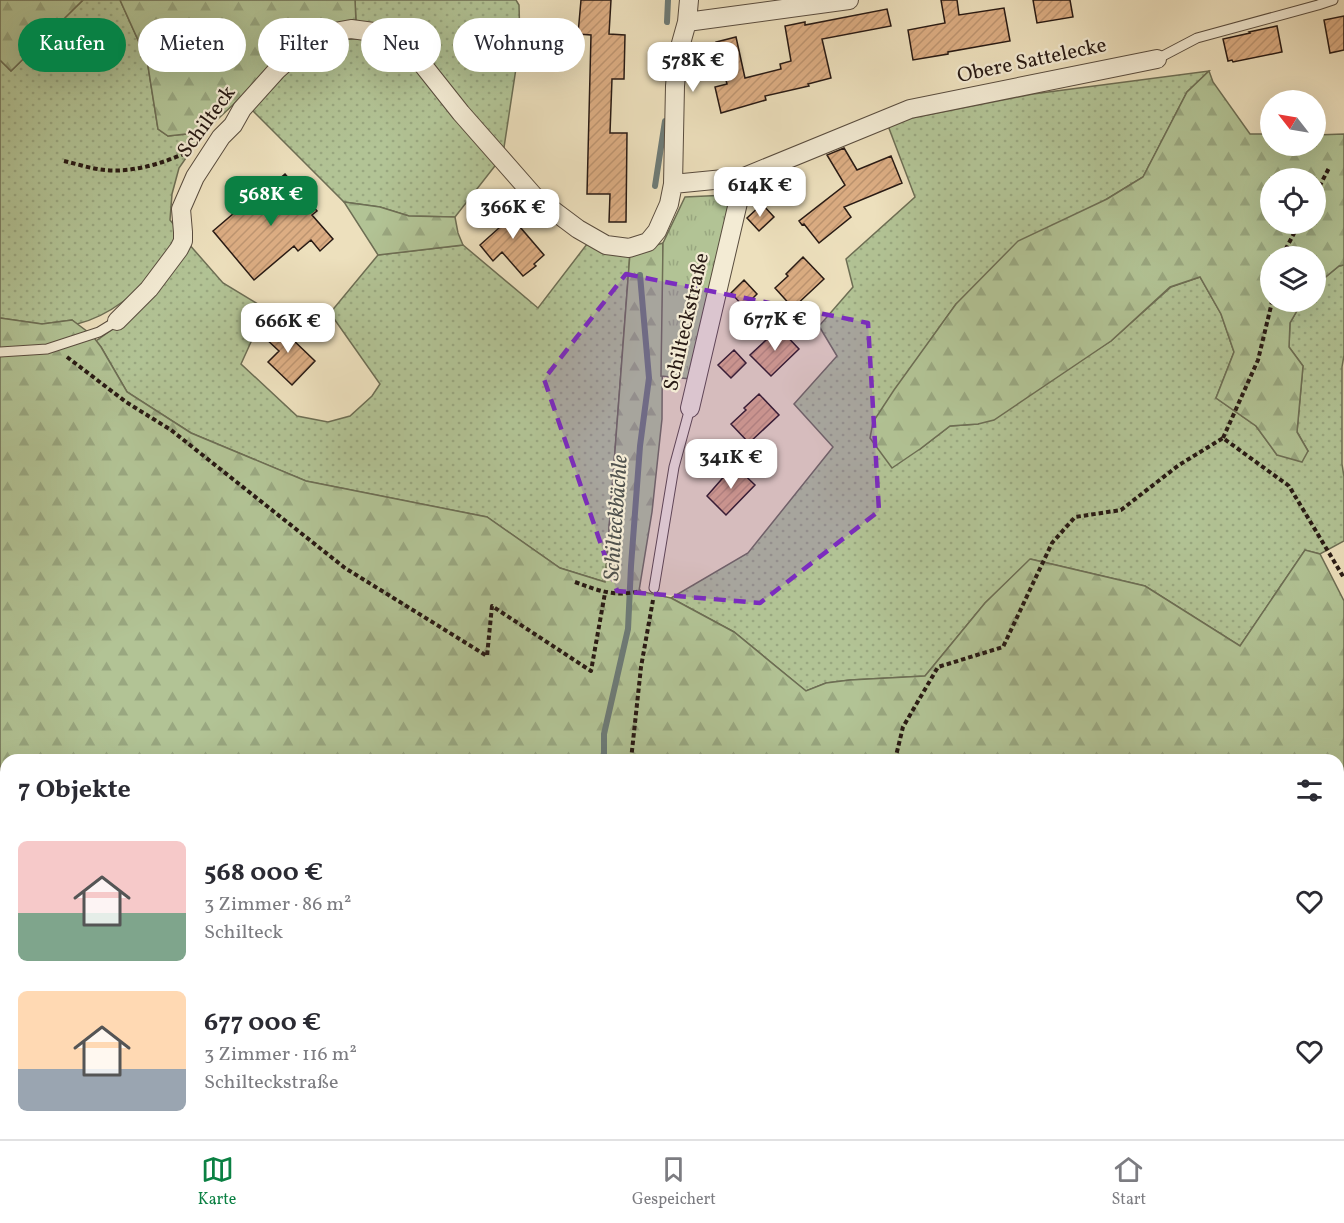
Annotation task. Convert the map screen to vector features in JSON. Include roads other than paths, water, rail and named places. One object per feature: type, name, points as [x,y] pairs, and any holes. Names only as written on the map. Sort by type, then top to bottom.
[{"type":"street","points":[[690,0],[678,54],[675,86],[673,184],[744,177]]},
{"type":"street","points":[[687,21],[849,0]]},
{"type":"street","name":"Schilteck","points":[[117,321],[149,289],[179,249],[183,241],[181,209],[195,177],[221,137],[242,109],[277,70],[307,44],[329,33],[351,29],[381,33],[411,50],[460,112],[534,196],[578,229],[606,244],[629,248],[648,242],[657,231],[669,204],[673,184]]},
{"type":"street","name":"Obere Sattelecke","points":[[744,177],[910,109],[1157,59]]},
{"type":"street","name":"Schilteckstraße","points":[[690,408],[744,177]]},
{"type":"lane","name":"Obere Sattelecke","points":[[1157,59],[1197,38],[1333,0]]},
{"type":"lane","points":[[0,352],[47,349],[99,332],[117,321]]},
{"type":"lane","name":"Schilteckstraße","points":[[654,588],[674,467],[690,408]]},
{"type":"waterway","name":"Schilteckbächle","points":[[667,22],[668,0]]},
{"type":"waterway","name":"Schilteckbächle","points":[[655,186],[665,121]]},
{"type":"waterway","name":"Schilteckbächle","points":[[604,754],[604,734],[628,629],[640,446],[649,378],[640,275]]}]
